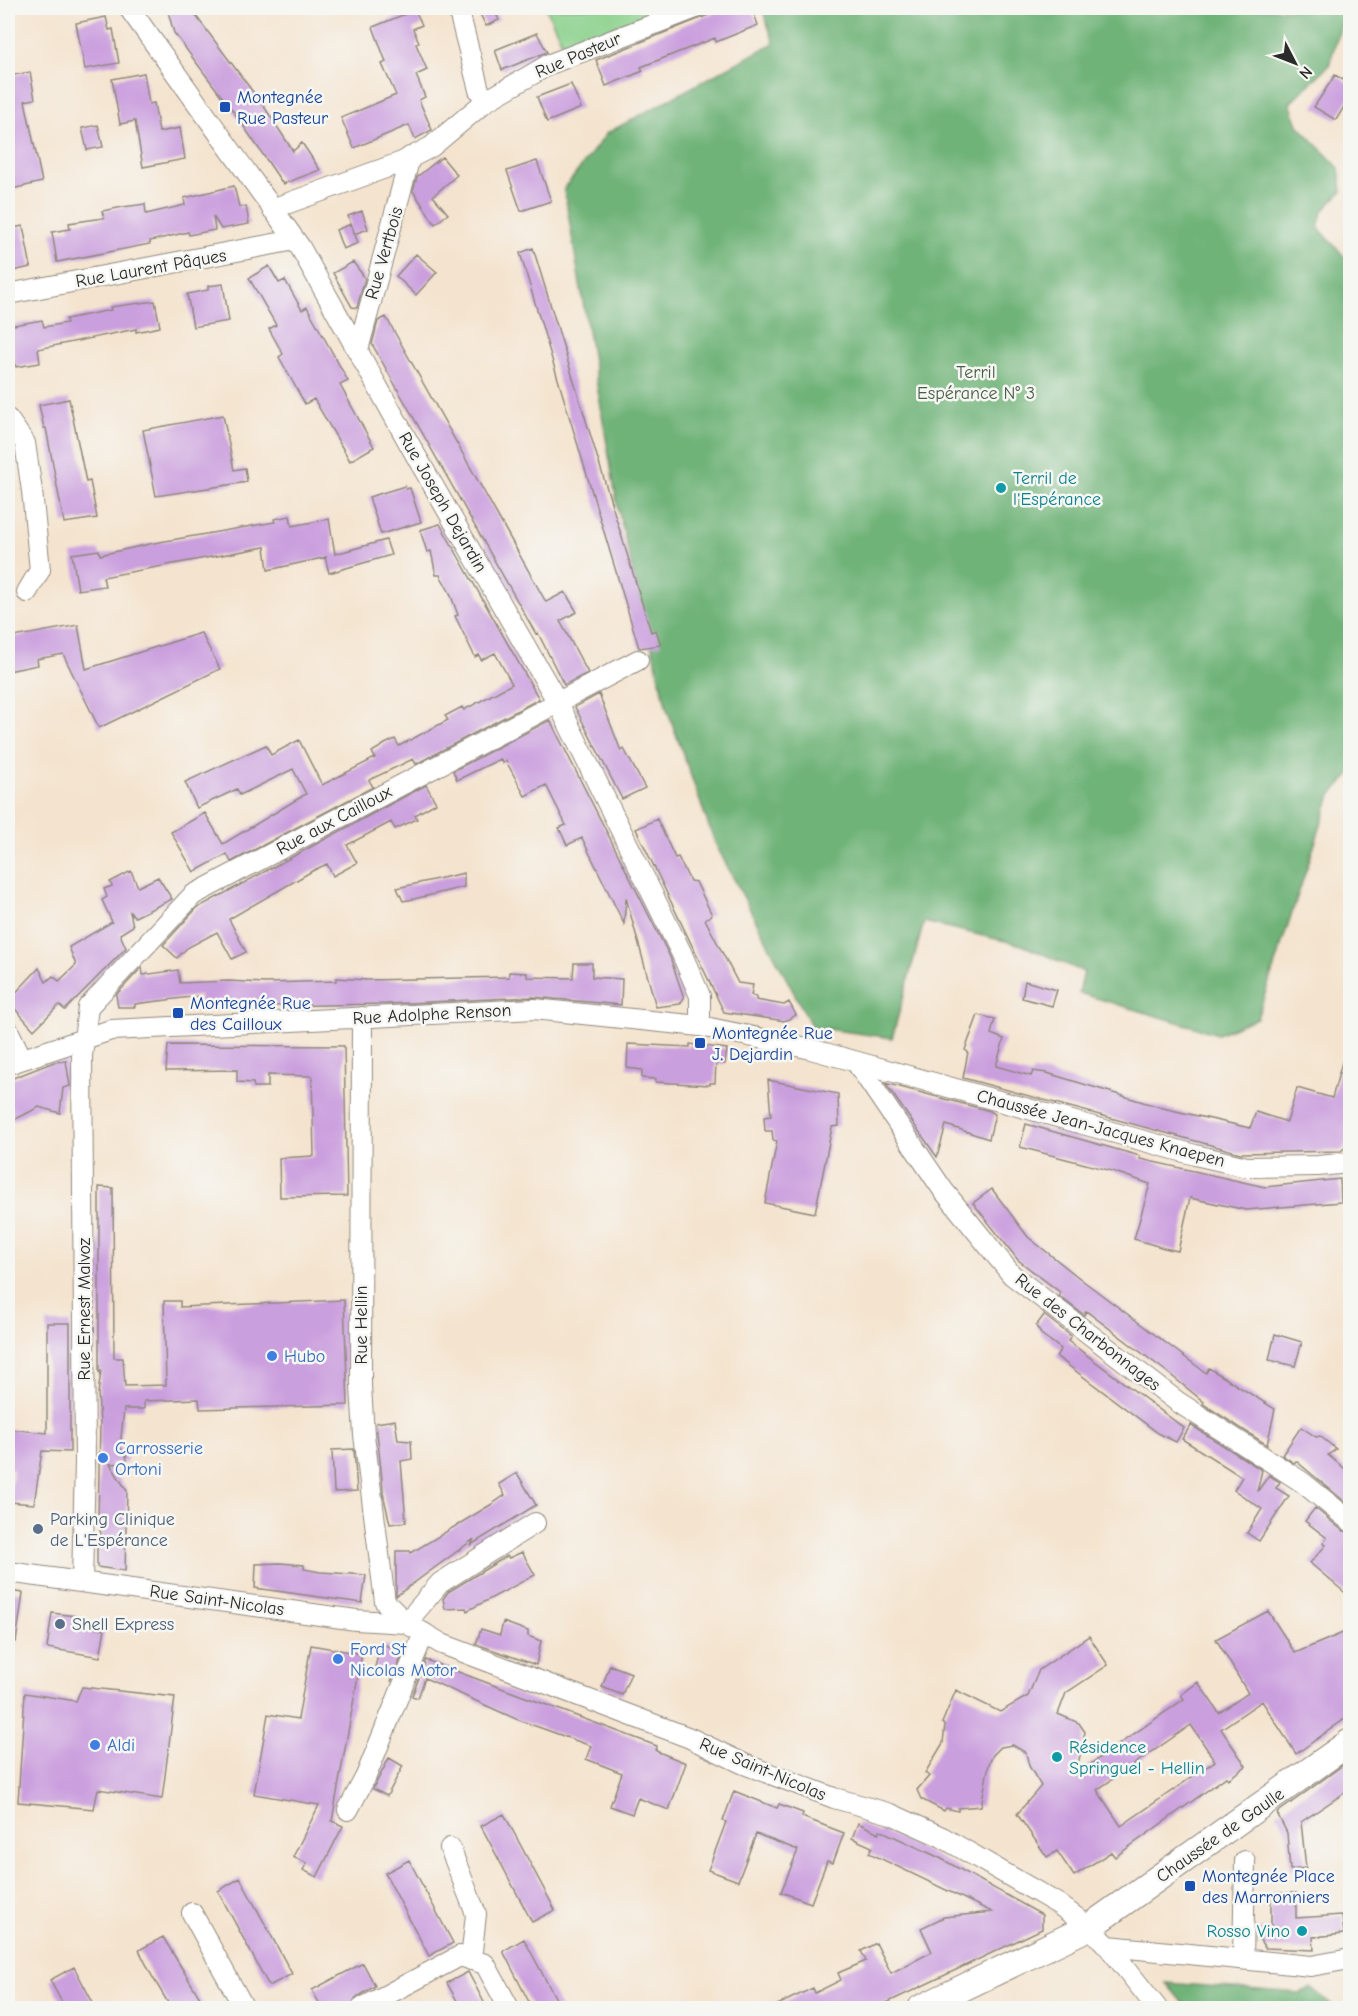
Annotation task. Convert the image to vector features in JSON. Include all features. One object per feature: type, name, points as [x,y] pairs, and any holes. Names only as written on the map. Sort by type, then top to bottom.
[{"type":"main road","name":"Chaussée de Gaulle","points":[[921,2008],[1089,1927],[1350,1742]]},
{"type":"street","name":"Rue Joseph Dejardin","points":[[129,8],[295,240],[557,701],[681,952],[700,996],[700,1026]]},
{"type":"street","points":[[458,8],[479,90],[486,101]]},
{"type":"street","name":"Rue Pasteur","points":[[410,157],[431,147],[486,101],[550,64],[696,8]]},
{"type":"street","points":[[272,210],[410,157]]},
{"type":"street","name":"Rue Vertbois","points":[[358,350],[410,157]]},
{"type":"street","name":"Rue Laurent Pâques","points":[[8,294],[295,240]]},
{"type":"street","points":[[8,419],[25,443],[32,491],[40,570],[27,592]]},
{"type":"street","name":"Rue aux Cailloux","points":[[86,1037],[88,1007],[193,896],[638,660]]},
{"type":"street","name":"Rue Adolphe Renson","points":[[15,1061],[111,1030],[534,1009],[700,1026],[807,1048],[856,1062]]},
{"type":"street","name":"Rue Hellin","points":[[362,1017],[361,1386],[364,1435],[385,1602],[406,1623]]},
{"type":"street","points":[[8,1030],[15,1061]]},
{"type":"street","name":"Rue Ernest Malvoz","points":[[82,1581],[85,1463],[82,1056],[86,1037]]},
{"type":"street","name":"Chaussée Jean-Jacques Knaepen","points":[[856,1062],[1247,1167],[1350,1163]]},
{"type":"street","name":"Rue des Charbonnages","points":[[856,1062],[943,1190],[1012,1275],[1178,1402],[1302,1482],[1350,1521]]},
{"type":"street","points":[[406,1623],[440,1583],[535,1523]]},
{"type":"street","name":"Rue Saint-Nicolas","points":[[8,1572],[356,1620],[406,1623],[442,1644],[690,1738],[744,1764],[834,1798],[891,1814],[932,1832],[1058,1904],[1089,1927],[1108,1946],[1157,2008]]},
{"type":"street","points":[[348,1810],[366,1776],[424,1633]]},
{"type":"street","points":[[450,1848],[476,1914],[471,1960]]},
{"type":"street","points":[[1243,1959],[1245,1861]]},
{"type":"street","points":[[192,1913],[244,2008]]},
{"type":"street","points":[[1108,1946],[1311,1966],[1350,1959]]},
{"type":"street","points":[[362,2008],[459,1956],[485,1964],[508,2008]]},
{"type":"green space","points":[[546,8],[660,8],[564,47]]},
{"type":"green space","name":"Terril Espérance N° 3","points":[[762,8],[1346,9],[1329,65],[1290,103],[1298,125],[1339,168],[1342,191],[1322,212],[1318,227],[1350,263],[1350,774],[1331,795],[1257,1018],[1218,1034],[1079,993],[1084,972],[1022,945],[924,922],[892,1038],[812,1027],[715,843],[667,709],[618,509],[564,189],[607,133],[774,43]]},
{"type":"green space","points":[[1166,1983],[1300,1993],[1311,1988],[1336,2008],[1187,2008]]},
{"type":"building","points":[[167,8],[190,8],[265,108],[293,151],[302,143],[320,170],[283,184],[238,118],[174,33]]},
{"type":"building","points":[[477,8],[493,8],[499,20],[486,26]]},
{"type":"building","points":[[726,8],[752,8],[758,25],[716,42],[715,38],[641,67],[643,71],[606,86],[596,60]]},
{"type":"building","points":[[415,10],[422,25],[413,29],[419,42],[416,44],[427,70],[416,75],[425,97],[419,100],[432,130],[415,139],[409,125],[354,148],[341,118],[396,95],[382,64],[386,62],[373,27]]},
{"type":"building","points":[[106,17],[109,30],[113,29],[119,63],[85,69],[76,23]]},
{"type":"building","points":[[537,33],[547,52],[502,70],[495,50]]},
{"type":"building","points":[[30,72],[35,99],[25,101],[42,182],[8,190],[8,76]]},
{"type":"building","points":[[144,73],[149,104],[154,103],[159,132],[180,128],[185,159],[143,167],[135,121],[120,124],[112,79]]},
{"type":"building","points":[[1335,75],[1350,84],[1350,97],[1336,120],[1314,107]]},
{"type":"building","points":[[571,84],[581,108],[547,122],[537,97]]},
{"type":"building","points":[[98,125],[103,147],[87,150],[82,128]]},
{"type":"building","points":[[442,157],[457,175],[433,196],[448,214],[435,224],[413,191],[417,177]]},
{"type":"building","points":[[537,161],[551,201],[521,211],[507,171]]},
{"type":"building","points":[[234,186],[239,207],[246,206],[249,224],[221,229],[213,216],[215,230],[189,235],[188,232],[150,241],[150,244],[57,262],[52,232],[70,229],[69,223],[104,218],[102,211],[145,204],[146,214],[185,205],[184,198]]},
{"type":"building","points":[[362,211],[368,229],[354,234],[348,216]]},
{"type":"building","points":[[351,224],[358,243],[343,249],[336,230]]},
{"type":"building","points":[[23,226],[31,267],[8,272],[8,229]]},
{"type":"building","points":[[533,248],[651,632],[656,630],[661,645],[639,648],[520,253]]},
{"type":"building","points":[[416,254],[437,272],[416,295],[396,276]]},
{"type":"building","points":[[353,262],[365,278],[357,308],[352,307],[333,273]]},
{"type":"building","points":[[269,266],[279,283],[285,280],[302,310],[307,307],[348,381],[340,385],[374,447],[350,461],[314,399],[305,404],[279,357],[283,354],[269,329],[276,325],[249,278]]},
{"type":"building","points":[[223,284],[229,321],[193,327],[187,294],[208,290],[208,286]]},
{"type":"building","points":[[155,301],[160,327],[136,332],[136,329],[38,349],[40,363],[16,367],[8,326],[42,320],[44,327],[67,323],[66,319],[111,310],[110,307]]},
{"type":"building","points":[[386,317],[546,602],[565,592],[577,612],[560,621],[588,673],[564,685],[538,633],[536,634],[372,344],[378,321]]},
{"type":"building","points":[[69,399],[86,482],[90,481],[97,518],[64,523],[46,428],[44,428],[39,405]]},
{"type":"building","points":[[223,415],[234,470],[245,468],[247,482],[156,496],[143,430]]},
{"type":"building","points":[[405,486],[406,489],[410,488],[421,522],[381,534],[369,497]]},
{"type":"building","points":[[290,516],[292,526],[329,519],[335,554],[386,540],[391,555],[329,573],[325,557],[268,570],[265,547],[103,577],[105,586],[78,590],[72,554],[99,550],[100,555],[275,522],[274,519]]},
{"type":"building","points":[[440,524],[539,699],[416,764],[413,759],[369,780],[373,787],[231,862],[227,854],[194,872],[171,832],[205,813],[223,844],[306,794],[293,769],[240,795],[237,789],[197,808],[185,782],[266,745],[271,755],[299,740],[322,785],[375,758],[372,752],[385,744],[395,739],[399,746],[448,720],[445,716],[462,707],[464,710],[512,684],[495,653],[481,660],[479,655],[475,657],[455,616],[458,615],[450,593],[440,575],[436,575],[431,551],[427,552],[420,530]]},
{"type":"building","points":[[78,625],[86,669],[201,633],[220,669],[99,728],[63,654],[37,659],[38,665],[8,671],[8,638]]},
{"type":"building","points":[[599,694],[621,751],[624,749],[645,788],[622,799],[575,707]]},
{"type":"building","points":[[550,720],[670,957],[684,998],[680,1004],[656,1007],[626,898],[624,924],[582,838],[567,845],[559,828],[566,825],[546,785],[525,796],[506,761],[503,763],[500,759],[457,780],[453,771]]},
{"type":"building","points":[[426,785],[436,803],[415,815],[417,819],[395,829],[391,822],[347,845],[357,863],[333,876],[327,864],[229,919],[246,952],[232,959],[217,932],[187,948],[177,958],[163,945],[197,908]]},
{"type":"building","points":[[657,819],[675,858],[678,857],[690,881],[696,882],[712,915],[705,919],[738,983],[753,985],[751,995],[756,997],[756,1000],[784,1005],[789,1002],[796,1015],[785,1021],[724,1012],[636,829]]},
{"type":"building","points":[[131,871],[138,887],[158,877],[172,899],[135,917],[130,912],[133,926],[120,934],[126,948],[65,1010],[59,1005],[34,1030],[8,1001],[39,968],[46,982],[53,976],[59,981],[76,965],[69,947],[112,922],[102,900],[107,897],[104,889],[112,886],[110,882]]},
{"type":"building","points":[[464,873],[464,887],[414,899],[403,901],[397,888]]},
{"type":"building","points":[[574,963],[592,963],[592,977],[622,979],[621,1005],[533,997],[387,1004],[199,1007],[199,996],[135,1004],[135,1007],[118,1007],[116,995],[142,967],[143,975],[178,970],[180,983],[229,981],[265,983],[336,981],[336,978],[367,980],[509,977],[509,972],[527,973],[527,977],[573,978]]},
{"type":"building","points":[[1025,981],[1057,990],[1052,1006],[1022,998]]},
{"type":"building","points":[[978,1015],[995,1019],[991,1034],[1004,1039],[996,1066],[1031,1076],[1033,1071],[1047,1073],[1163,1108],[1250,1128],[1256,1112],[1287,1122],[1297,1088],[1332,1098],[1346,1048],[1350,1048],[1350,1135],[1347,1146],[1341,1151],[1240,1153],[963,1078],[968,1052],[965,1050]]},
{"type":"building","points":[[628,1044],[690,1047],[690,1044],[727,1049],[725,1064],[716,1063],[715,1083],[710,1083],[710,1085],[655,1082],[656,1079],[642,1078],[642,1070],[627,1068]]},
{"type":"building","points":[[168,1045],[344,1046],[347,1196],[280,1197],[279,1158],[314,1156],[312,1076],[268,1075],[268,1087],[254,1087],[253,1083],[237,1082],[237,1070],[166,1071]]},
{"type":"building","points":[[66,1061],[70,1086],[63,1088],[60,1113],[39,1107],[12,1121],[12,1108],[8,1109],[8,1080],[54,1062]]},
{"type":"building","points":[[768,1080],[838,1094],[839,1126],[832,1127],[815,1213],[765,1203],[777,1141],[773,1140],[772,1131],[765,1131],[764,1117],[771,1116]]},
{"type":"building","points":[[885,1083],[990,1111],[995,1114],[989,1139],[946,1125],[937,1157]]},
{"type":"building","points":[[1026,1124],[1140,1156],[1140,1159],[1265,1187],[1340,1179],[1341,1202],[1246,1210],[1190,1198],[1178,1251],[1164,1248],[1134,1239],[1150,1184],[1112,1171],[1020,1147]]},
{"type":"building","points":[[99,1187],[113,1188],[114,1358],[123,1358],[125,1386],[166,1385],[164,1301],[180,1301],[180,1307],[344,1300],[348,1405],[200,1409],[199,1399],[144,1401],[144,1409],[124,1409],[120,1448],[126,1453],[127,1463],[110,1464],[127,1491],[125,1571],[97,1567],[97,1542],[103,1542],[98,1522],[100,1423],[98,1394],[101,1371],[99,1372]]},
{"type":"building","points":[[992,1189],[1028,1237],[1082,1280],[1206,1373],[1209,1368],[1275,1409],[1267,1445],[1203,1404],[1204,1402],[1167,1372],[1086,1311],[1084,1315],[1059,1296],[1061,1293],[1018,1260],[973,1203]]},
{"type":"building","points":[[1044,1315],[1071,1336],[1068,1341],[1184,1428],[1176,1442],[1158,1433],[1056,1356],[1061,1349],[1041,1334],[1036,1326]]},
{"type":"building","points":[[47,1323],[70,1323],[70,1452],[42,1451],[34,1504],[10,1502],[13,1469],[8,1469],[8,1429],[47,1433]]},
{"type":"building","points":[[1275,1334],[1302,1342],[1295,1366],[1269,1360]]},
{"type":"building","points":[[395,1420],[398,1440],[411,1441],[412,1459],[401,1461],[406,1522],[390,1524],[384,1498],[376,1423]]},
{"type":"building","points":[[1191,1425],[1262,1470],[1257,1492],[1269,1475],[1280,1482],[1276,1488],[1289,1496],[1259,1541],[1247,1533],[1262,1509],[1234,1490],[1242,1477],[1182,1439]]},
{"type":"building","points":[[1301,1427],[1316,1437],[1320,1436],[1336,1449],[1328,1455],[1350,1473],[1350,1506],[1296,1461],[1294,1463],[1282,1455]]},
{"type":"building","points":[[354,1449],[357,1491],[334,1492],[332,1450]]},
{"type":"building","points":[[517,1473],[536,1505],[471,1545],[474,1539],[396,1596],[396,1551],[410,1551],[411,1553],[492,1504],[505,1495],[499,1484]]},
{"type":"building","points":[[1315,1508],[1342,1530],[1350,1533],[1350,1597],[1310,1563],[1326,1545],[1323,1543],[1327,1538],[1305,1521]]},
{"type":"building","points":[[522,1552],[535,1575],[467,1611],[466,1608],[445,1609],[443,1599],[448,1592],[507,1556],[509,1558]]},
{"type":"building","points":[[256,1564],[304,1565],[304,1569],[320,1572],[366,1575],[362,1603],[255,1588]]},
{"type":"building","points":[[8,1591],[23,1593],[16,1642],[8,1641]]},
{"type":"building","name":"Résidence Springuel - Hellin","points":[[1268,1611],[1295,1653],[1350,1630],[1350,1715],[1296,1754],[1262,1701],[1221,1729],[1246,1766],[1228,1779],[1226,1777],[1115,1857],[1111,1852],[1074,1876],[1057,1851],[1047,1857],[1017,1814],[1041,1786],[1029,1766],[1026,1753],[1013,1745],[1001,1747],[993,1755],[989,1764],[981,1806],[958,1808],[958,1811],[946,1808],[944,1811],[921,1799],[917,1790],[929,1776],[925,1773],[943,1743],[945,1725],[942,1723],[956,1690],[1000,1712],[1028,1696],[1039,1670],[1089,1636],[1108,1665],[1066,1693],[1058,1714],[1079,1723],[1085,1732],[1076,1774],[1184,1699],[1181,1695],[1198,1682],[1219,1713],[1248,1693],[1216,1639]],"holes":[[[1191,1725],[1215,1761],[1121,1826],[1097,1790]]]},
{"type":"building","points":[[52,1613],[76,1616],[75,1624],[105,1629],[100,1657],[47,1648]]},
{"type":"building","points":[[503,1622],[528,1631],[528,1636],[541,1641],[536,1665],[476,1644],[481,1629],[500,1635]]},
{"type":"building","points":[[381,1644],[404,1651],[391,1682],[394,1673],[375,1667]]},
{"type":"building","points":[[311,1645],[362,1654],[332,1821],[343,1826],[317,1877],[303,1870],[307,1863],[293,1857],[319,1805],[254,1794],[268,1714],[298,1719]]},
{"type":"building","points":[[426,1660],[657,1746],[656,1751],[686,1763],[669,1810],[638,1798],[632,1814],[610,1806],[622,1773],[586,1759],[591,1746],[516,1719],[425,1678],[418,1698],[412,1696]]},
{"type":"building","points":[[610,1665],[631,1673],[622,1695],[602,1687]]},
{"type":"building","name":"Aldi","points":[[82,1687],[175,1697],[162,1799],[98,1789],[94,1809],[18,1802],[25,1693],[76,1701]]},
{"type":"building","points":[[389,1758],[403,1766],[387,1796],[373,1789]]},
{"type":"building","points":[[1350,1760],[1350,1789],[1301,1822],[1306,1868],[1290,1870],[1287,1833],[1277,1813]]},
{"type":"building","points":[[734,1791],[777,1808],[779,1804],[803,1813],[802,1817],[844,1833],[833,1863],[827,1861],[811,1903],[781,1892],[798,1850],[756,1834],[738,1881],[708,1870],[726,1822],[723,1821]]},
{"type":"building","points":[[504,1814],[555,1910],[532,1922],[481,1826]]},
{"type":"building","points":[[858,1823],[879,1833],[880,1830],[940,1858],[1042,1915],[1042,1929],[876,2008],[771,2008],[813,1988],[815,1993],[841,1980],[838,1973],[866,1961],[861,1951],[876,1943],[891,1973],[932,1952],[921,1928],[944,1917],[992,1912],[869,1853],[872,1847],[852,1838]]},
{"type":"building","points":[[409,1860],[453,1943],[429,1956],[385,1873]]},
{"type":"building","points":[[240,1878],[292,1974],[269,1986],[218,1891]]},
{"type":"building","name":"Rosso Vino","points":[[1271,1893],[1296,1893],[1296,1918],[1342,1915],[1344,1934],[1313,1937],[1314,1950],[1265,1948],[1260,1940],[1260,1929],[1271,1928]]},
{"type":"building","points":[[163,1937],[204,2008],[171,2008],[152,1976],[139,1950]]},
{"type":"building","points":[[524,1939],[561,2008],[533,2008],[528,2000],[503,1951]]},
{"type":"building","points":[[363,1963],[375,1986],[356,1998],[350,2008],[322,2008],[312,1990]]},
{"type":"building","points":[[74,1967],[95,2008],[65,2008],[50,1980]]},
{"type":"building","points":[[468,1972],[487,2008],[461,2008],[447,1983]]},
{"type":"place","name":"Montegnée Rue Pasteur","points":[[225,107]]},
{"type":"place","name":"Terril de l'Espérance","points":[[1001,488]]},
{"type":"place","name":"Montegnée Rue des Cailloux","points":[[178,1013]]},
{"type":"place","name":"Montegnée Rue J. Dejardin","points":[[700,1043]]},
{"type":"place","name":"Hubo","points":[[272,1356]]},
{"type":"place","name":"Carrosserie Ortoni","points":[[103,1458]]},
{"type":"place","name":"Parking Clinique de L'Espérance","points":[[38,1529]]},
{"type":"place","name":"Shell Express","points":[[60,1624]]},
{"type":"place","name":"Ford St Nicolas Motor","points":[[338,1659]]},
{"type":"place","name":"Aldi","points":[[95,1745]]},
{"type":"place","name":"Résidence Springuel - Hellin","points":[[1057,1757]]},
{"type":"place","name":"Montegnée Place des Marronniers","points":[[1190,1886]]},
{"type":"place","name":"Rosso Vino","points":[[1302,1931]]}]
